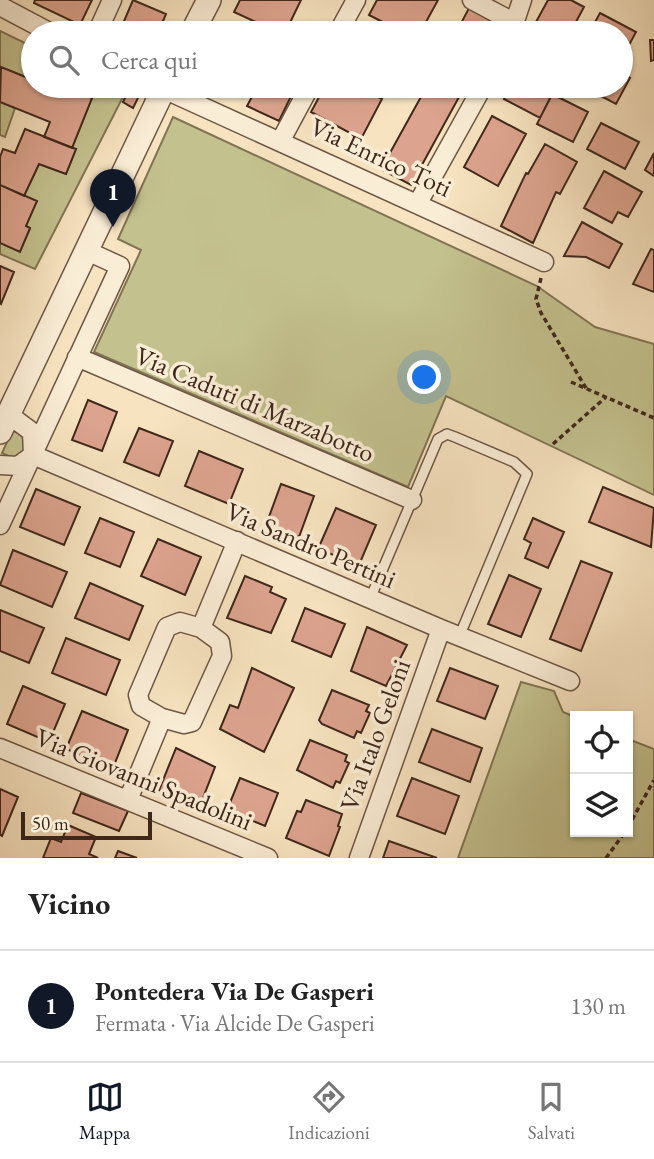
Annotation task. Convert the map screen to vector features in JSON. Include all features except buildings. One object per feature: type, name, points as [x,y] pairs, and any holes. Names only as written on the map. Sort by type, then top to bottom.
[{"type":"street","points":[[102,21],[112,0]]},
{"type":"street","points":[[198,21],[209,0]]},
{"type":"street","points":[[345,21],[356,0]]},
{"type":"street","points":[[471,0],[502,21]]},
{"type":"street","points":[[515,21],[522,0]]},
{"type":"street","points":[[0,6],[28,21]]},
{"type":"street","points":[[33,454],[32,432],[4,423],[157,98]]},
{"type":"street","name":"Via Enrico Toti","points":[[187,98],[544,262]]},
{"type":"street","points":[[281,140],[304,98]]},
{"type":"street","points":[[418,203],[476,98]]},
{"type":"street","points":[[0,525],[120,266],[87,251]]},
{"type":"street","name":"Via Caduti di Marzabotto","points":[[77,357],[412,500]]},
{"type":"street","points":[[0,464],[18,466],[33,454]]},
{"type":"street","name":"Via Sandro Pertini","points":[[33,454],[440,629],[570,681]]},
{"type":"street","points":[[201,628],[237,541]]},
{"type":"street","points":[[176,623],[201,628],[217,638],[223,646],[217,668],[192,722],[184,724],[144,710],[138,700],[167,627],[176,623]]},
{"type":"street","name":"Via Italo Geloni","points":[[359,858],[440,629]]},
{"type":"street","points":[[128,800],[162,718]]},
{"type":"street","name":"Via Giovanni Spadolini","points":[[0,748],[268,858]]},
{"type":"lane","points":[[370,599],[442,435],[455,436],[514,462],[527,474],[459,637]]},
{"type":"path","points":[[544,262],[536,299],[586,388]]},
{"type":"path","points":[[571,382],[654,418]]},
{"type":"path","points":[[553,443],[606,397]]},
{"type":"path","points":[[633,818],[654,780]]},
{"type":"path","points":[[606,858],[621,837]]},
{"type":"shaded area","points":[[0,31],[21,41],[21,75],[2,68],[0,71]]},
{"type":"shaded area","points":[[92,98],[122,98],[35,269],[0,254],[0,243],[20,251],[30,229],[26,226],[24,196],[39,164],[66,174],[76,149],[72,148]]},
{"type":"shaded area","points":[[0,102],[15,108],[5,137],[0,135]]},
{"type":"shaded area","points":[[173,117],[537,286],[595,327],[654,344],[654,495],[446,396],[408,487],[94,352],[141,250],[118,239]]},
{"type":"shaded area","points":[[12,431],[21,433],[26,439],[25,451],[15,459],[2,453]]},
{"type":"shaded area","points":[[521,682],[554,691],[563,712],[570,715],[570,837],[633,837],[633,741],[654,749],[654,858],[458,858]]},
{"type":"place","name":"Pontedera Via De Gasperi","points":[[113,227]]}]
